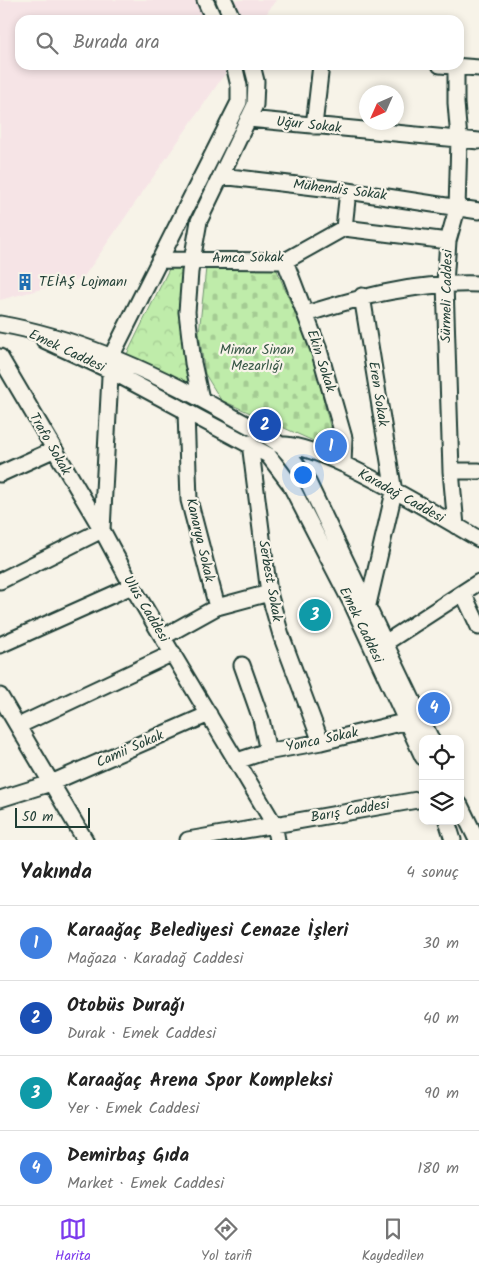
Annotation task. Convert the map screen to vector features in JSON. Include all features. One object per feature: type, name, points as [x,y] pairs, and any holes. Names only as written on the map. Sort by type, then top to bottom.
[{"type":"street","points":[[205,0],[212,15]]},
{"type":"street","points":[[224,0],[231,15]]},
{"type":"street","points":[[464,67],[479,68]]},
{"type":"street","points":[[0,581],[102,530],[110,364],[159,260],[239,102],[239,86],[235,70]]},
{"type":"street","points":[[201,399],[193,363],[187,312],[192,259],[199,221],[255,105],[256,81],[253,70]]},
{"type":"street","points":[[314,126],[320,70]]},
{"type":"street","name":"Sürmeli Caddesi","points":[[456,70],[459,139],[457,209],[448,241],[444,283],[451,471],[456,526]]},
{"type":"street","name":"Uğur Sokak","points":[[248,119],[479,141]]},
{"type":"street","name":"Mühendis Sokak","points":[[221,176],[447,204],[457,209]]},
{"type":"street","points":[[348,191],[344,228],[448,241]]},
{"type":"street","points":[[457,209],[479,211]]},
{"type":"street","name":"Amca Sokak","points":[[159,260],[285,261],[344,228]]},
{"type":"street","name":"Ekin Sokak","points":[[285,261],[320,350],[344,438],[343,464]]},
{"type":"street","points":[[306,314],[362,296],[444,283],[479,284]]},
{"type":"street","name":"Eren Sokak","points":[[362,296],[394,492]]},
{"type":"street","name":"Emek Caddesi","points":[[7,325],[77,342],[186,412],[250,443],[268,455],[290,484],[419,747]]},
{"type":"street","name":"Trafo Sokak","points":[[0,357],[53,450],[102,530]]},
{"type":"street","name":"Emek Caddesi","points":[[110,364],[201,399],[279,444],[291,455],[307,480],[367,609],[430,735]]},
{"type":"street","name":"Kanarya Sokak","points":[[186,412],[189,500],[217,607]]},
{"type":"street","name":"Serbest Sokak","points":[[250,443],[269,593],[281,635],[321,742]]},
{"type":"street","points":[[268,455],[279,444]]},
{"type":"street","name":"Karadağ Caddesi","points":[[279,444],[304,448],[343,464],[479,539]]},
{"type":"street","points":[[0,474],[53,450]]},
{"type":"street","points":[[451,471],[479,471]]},
{"type":"street","points":[[367,609],[394,492]]},
{"type":"street","name":"Ulus Caddesi","points":[[102,530],[132,586],[274,824],[277,840]]},
{"type":"street","points":[[385,643],[479,582]]},
{"type":"street","points":[[0,645],[132,586]]},
{"type":"street","points":[[163,637],[217,607],[269,593]]},
{"type":"street","points":[[464,593],[479,627]]},
{"type":"street","points":[[18,726],[173,653]]},
{"type":"street","points":[[242,666],[261,719],[268,752]]},
{"type":"street","points":[[0,696],[85,840]]},
{"type":"street","name":"Camii Sokak","points":[[0,799],[51,783],[209,714]]},
{"type":"street","name":"Yonca Sokak","points":[[237,761],[268,752],[321,742],[408,721]]},
{"type":"street","name":"Barış Caddesi","points":[[188,840],[419,800]]},
{"type":"street","points":[[464,813],[477,840]]},
{"type":"street","points":[[449,825],[453,840]]},
{"type":"shaded area","points":[[0,0],[276,0],[266,15],[15,15],[15,70],[228,70],[83,278],[0,300]]},
{"type":"green space","points":[[170,267],[182,268],[183,333],[192,386],[126,356]]},
{"type":"green space","name":"Mimar Sinan Mezarlığı","points":[[206,268],[276,268],[312,353],[336,451],[221,400],[205,374],[199,333]]},
{"type":"place","name":"TEİAŞ Lojmanı","points":[[25,282]]},
{"type":"place","name":"Otobüs Durağı","points":[[265,425]]},
{"type":"place","name":"Karaağaç Belediyesi Cenaze İşleri","points":[[331,446]]},
{"type":"place","name":"Karaağaç Arena Spor Kompleksi","points":[[315,615]]},
{"type":"place","name":"Demirbaş Gıda","points":[[434,708]]}]
